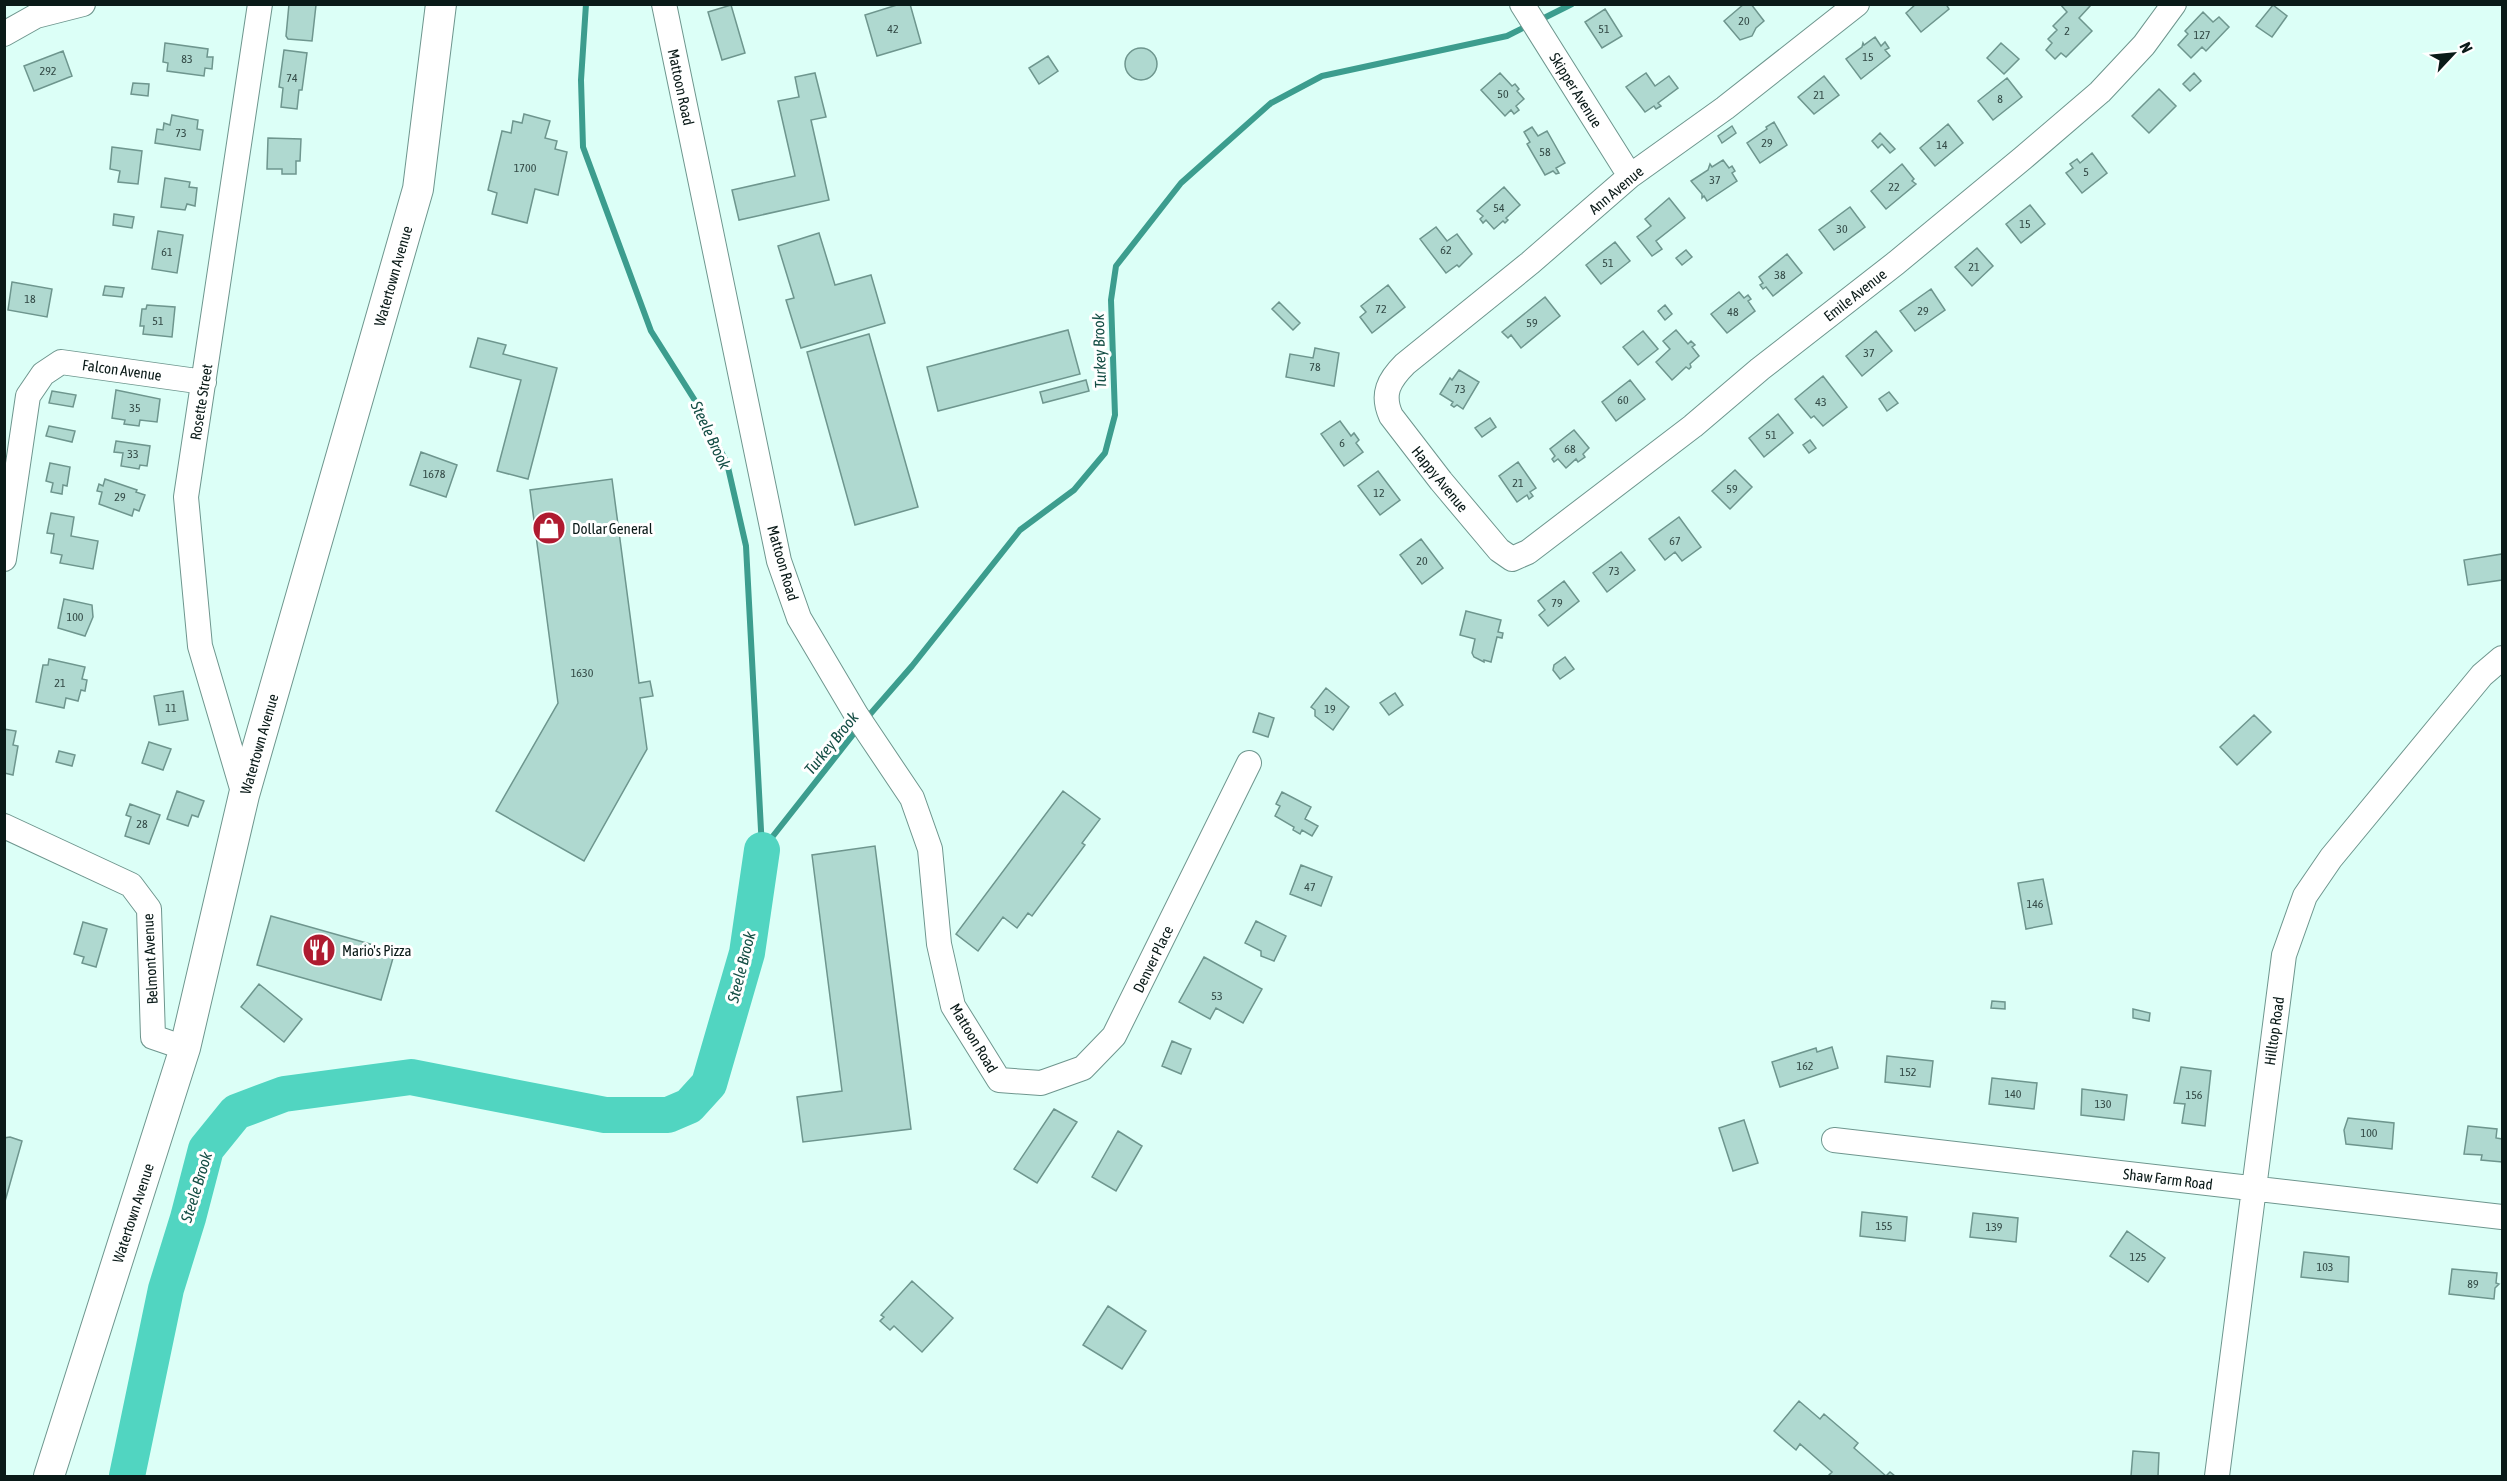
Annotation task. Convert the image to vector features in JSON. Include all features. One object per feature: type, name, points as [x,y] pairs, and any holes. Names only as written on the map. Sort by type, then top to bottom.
[{"type":"main road","name":"Watertown Avenue","points":[[49,1476],[185,1048],[244,795],[418,189],[441,4]]},
{"type":"street","points":[[4,34],[36,16],[83,4]]},
{"type":"street","name":"Rosette Street","points":[[244,795],[200,646],[186,497],[260,4]]},
{"type":"street","name":"Mattoon Road","points":[[664,4],[779,561],[799,618],[863,726],[912,798],[930,849],[939,944],[952,1006],[999,1080]]},
{"type":"street","name":"Ann Avenue","points":[[1387,389],[1393,376],[1405,364],[1530,263],[1630,176],[1725,108],[1857,4]]},
{"type":"street","name":"Emile Avenue","points":[[1512,559],[1528,552],[1694,426],[1760,369],[2023,158],[2100,92],[2144,45],[2174,4]]},
{"type":"street","name":"Skipper Avenue","points":[[1526,10],[1630,176]]},
{"type":"street","name":"Falcon Avenue","points":[[4,559],[28,396],[43,374],[61,362],[204,382]]},
{"type":"street","name":"Happy Avenue","points":[[1387,389],[1386,404],[1391,416],[1448,490],[1499,550],[1512,559]]},
{"type":"street","name":"Hilltop Road","points":[[2217,1476],[2284,955],[2305,897],[2331,858],[2482,675],[2502,657]]},
{"type":"street","name":"Denver Place","points":[[999,1080],[1041,1083],[1083,1068],[1114,1036],[1249,763]]},
{"type":"street","name":"Belmont Avenue","points":[[4,826],[131,885],[149,909],[153,1037],[185,1048]]},
{"type":"street","name":"Shaw Farm Road","points":[[1834,1140],[2502,1217]]},
{"type":"building","points":[[289,4],[316,5],[312,41],[288,39],[286,36]]},
{"type":"building","points":[[900,4],[910,4],[921,43],[877,56],[865,15]]},
{"type":"building","points":[[1744,4],[1751,4],[1764,21],[1756,28],[1752,36],[1740,40],[1724,21]]},
{"type":"building","points":[[1916,4],[1946,4],[1949,9],[1921,32],[1906,13]]},
{"type":"building","points":[[2060,4],[2089,4],[2090,6],[2079,18],[2092,31],[2066,57],[2061,53],[2055,59],[2046,50],[2052,43],[2048,39],[2057,30],[2053,26],[2067,12]]},
{"type":"building","points":[[731,5],[745,53],[722,60],[708,12]]},
{"type":"building","points":[[2273,5],[2287,16],[2272,37],[2256,26]]},
{"type":"building","points":[[1605,9],[1622,36],[1602,48],[1585,22]]},
{"type":"building","points":[[2203,12],[2213,22],[2219,17],[2229,27],[2206,51],[2202,47],[2191,58],[2178,45],[2188,34],[2185,31]]},
{"type":"building","points":[[1875,37],[1881,46],[1885,42],[1889,48],[1885,50],[1890,56],[1861,79],[1846,59],[1862,47],[1863,43],[1864,45]]},
{"type":"building","points":[[165,43],[208,49],[207,57],[213,57],[212,69],[205,68],[204,76],[167,71],[168,63],[163,62]]},
{"type":"building","points":[[2001,43],[2019,59],[2004,74],[1987,58]]},
{"type":"building","points":[[1141,48],[1152,53],[1157,64],[1152,75],[1141,80],[1130,75],[1125,64],[1130,53]]},
{"type":"building","points":[[284,50],[307,53],[297,109],[281,107],[283,88],[279,87]]},
{"type":"building","points":[[63,51],[72,76],[34,91],[24,66]]},
{"type":"building","points":[[1048,56],[1058,71],[1039,84],[1029,68]]},
{"type":"building","points":[[815,73],[826,117],[811,120],[829,200],[739,220],[732,190],[795,176],[778,101],[799,97],[795,77]]},
{"type":"building","points":[[1500,73],[1512,86],[1515,84],[1519,89],[1517,91],[1524,99],[1516,106],[1519,110],[1514,114],[1511,110],[1505,116],[1481,90]]},
{"type":"building","points":[[1646,73],[1655,86],[1669,76],[1678,88],[1658,103],[1661,106],[1656,109],[1654,106],[1645,112],[1626,87]]},
{"type":"building","points":[[2194,73],[2201,81],[2190,91],[2183,84]]},
{"type":"building","points":[[1824,76],[1839,95],[1814,114],[1798,97]]},
{"type":"building","points":[[2007,78],[2022,97],[1993,120],[1978,101]]},
{"type":"building","points":[[133,83],[149,84],[148,96],[131,94]]},
{"type":"building","points":[[2159,89],[2176,106],[2149,133],[2132,116]]},
{"type":"building","points":[[524,114],[550,121],[545,138],[557,141],[555,149],[567,152],[558,195],[535,189],[527,223],[492,214],[497,193],[488,190],[502,131],[511,133],[513,121],[522,123]]},
{"type":"building","points":[[172,115],[198,120],[197,129],[203,130],[200,150],[155,143],[157,129],[163,130],[164,123],[170,125]]},
{"type":"building","points":[[1774,122],[1787,145],[1760,163],[1747,143]]},
{"type":"building","points":[[1948,124],[1963,143],[1935,166],[1920,148]]},
{"type":"building","points":[[1732,126],[1736,133],[1722,143],[1718,136]]},
{"type":"building","points":[[1532,127],[1538,136],[1547,131],[1565,163],[1556,168],[1559,173],[1556,174],[1553,171],[1545,175],[1527,144],[1530,142],[1524,132]]},
{"type":"building","points":[[1880,133],[1895,149],[1890,153],[1882,144],[1878,148],[1872,141]]},
{"type":"building","points":[[268,138],[301,139],[300,161],[296,161],[296,174],[282,174],[282,169],[267,169]]},
{"type":"building","points":[[112,147],[142,151],[138,184],[118,182],[120,171],[110,169]]},
{"type":"building","points":[[2092,153],[2107,173],[2082,193],[2066,173],[2073,168],[2070,164],[2077,159],[2080,163]]},
{"type":"building","points":[[1723,160],[1729,168],[1732,166],[1735,171],[1732,173],[1737,181],[1707,201],[1704,196],[1702,198],[1702,194],[1691,181],[1708,170],[1710,164],[1712,167]]},
{"type":"building","points":[[1902,164],[1916,184],[1886,209],[1871,191]]},
{"type":"building","points":[[165,178],[190,182],[189,187],[197,188],[195,206],[187,204],[185,210],[161,207]]},
{"type":"building","points":[[1504,187],[1520,205],[1506,218],[1508,220],[1505,223],[1503,221],[1494,229],[1486,220],[1483,223],[1480,219],[1483,216],[1477,211]]},
{"type":"building","points":[[1669,198],[1685,218],[1656,241],[1662,249],[1652,256],[1637,237],[1651,226],[1645,219]]},
{"type":"building","points":[[2030,205],[2045,224],[2021,243],[2006,224]]},
{"type":"building","points":[[1850,207],[1865,227],[1834,250],[1819,230]]},
{"type":"building","points":[[114,214],[134,217],[132,228],[113,225]]},
{"type":"building","points":[[1436,227],[1447,241],[1457,234],[1472,254],[1459,267],[1457,265],[1446,273],[1420,239]]},
{"type":"building","points":[[158,231],[183,235],[177,273],[152,269]]},
{"type":"building","points":[[819,233],[835,285],[871,275],[885,323],[801,348],[786,300],[794,298],[778,246]]},
{"type":"building","points":[[1615,242],[1630,261],[1601,284],[1586,265]]},
{"type":"building","points":[[1977,248],[1993,266],[1972,286],[1955,267]]},
{"type":"building","points":[[1686,250],[1692,257],[1682,265],[1676,258]]},
{"type":"building","points":[[1787,254],[1802,273],[1773,296],[1766,287],[1763,289],[1760,285],[1763,283],[1759,277]]},
{"type":"building","points":[[12,282],[52,289],[47,317],[8,310]]},
{"type":"building","points":[[1388,285],[1405,307],[1372,333],[1360,317],[1366,312],[1361,306]]},
{"type":"building","points":[[105,286],[124,288],[122,297],[103,295]]},
{"type":"building","points":[[1931,289],[1945,310],[1915,331],[1900,311]]},
{"type":"building","points":[[1739,292],[1744,298],[1748,295],[1751,299],[1748,301],[1755,311],[1727,333],[1711,314]]},
{"type":"building","points":[[1545,297],[1560,316],[1521,348],[1511,335],[1508,338],[1502,332]]},
{"type":"building","points":[[1279,302],[1300,323],[1293,330],[1272,309]]},
{"type":"building","points":[[147,305],[175,307],[172,337],[143,334],[144,326],[140,326],[142,309],[146,309]]},
{"type":"building","points":[[1665,305],[1672,314],[1665,320],[1658,311]]},
{"type":"building","points":[[1068,330],[1080,374],[938,411],[927,367]]},
{"type":"building","points":[[1676,330],[1688,344],[1691,341],[1695,345],[1692,347],[1699,356],[1690,364],[1689,369],[1686,367],[1672,380],[1656,362],[1670,349],[1663,341]]},
{"type":"building","points":[[1643,331],[1658,349],[1638,365],[1623,347]]},
{"type":"building","points":[[1876,331],[1892,351],[1862,376],[1846,356]]},
{"type":"building","points":[[869,334],[918,507],[855,525],[807,352]]},
{"type":"building","points":[[478,338],[506,345],[503,354],[557,368],[528,479],[497,471],[521,380],[470,367]]},
{"type":"building","points":[[1315,348],[1339,353],[1334,386],[1286,377],[1290,354],[1313,358]]},
{"type":"building","points":[[1459,370],[1479,382],[1463,409],[1457,405],[1454,407],[1451,405],[1453,402],[1440,394],[1450,378],[1452,380]]},
{"type":"building","points":[[1823,376],[1847,407],[1823,426],[1814,416],[1811,418],[1795,399]]},
{"type":"building","points":[[1086,380],[1089,391],[1043,403],[1040,392]]},
{"type":"building","points":[[1630,380],[1645,399],[1616,421],[1602,402]]},
{"type":"building","points":[[116,390],[160,399],[157,422],[140,420],[139,426],[124,424],[125,420],[112,418]]},
{"type":"building","points":[[52,391],[76,395],[73,407],[49,403]]},
{"type":"building","points":[[1889,392],[1898,403],[1887,411],[1879,399]]},
{"type":"building","points":[[1778,414],[1793,433],[1764,457],[1749,438]]},
{"type":"building","points":[[1490,418],[1496,427],[1482,437],[1475,428]]},
{"type":"building","points":[[1340,421],[1351,436],[1354,433],[1359,440],[1356,443],[1363,452],[1344,466],[1321,434]]},
{"type":"building","points":[[49,426],[75,431],[72,442],[46,436]]},
{"type":"building","points":[[1574,430],[1589,448],[1583,454],[1585,457],[1578,462],[1576,459],[1566,468],[1558,459],[1554,462],[1552,459],[1555,456],[1550,449]]},
{"type":"building","points":[[1810,440],[1816,448],[1809,453],[1803,445]]},
{"type":"building","points":[[116,441],[150,446],[147,466],[140,465],[139,469],[121,466],[123,453],[114,452]]},
{"type":"building","points":[[421,452],[457,465],[446,497],[410,485]]},
{"type":"building","points":[[1518,462],[1536,488],[1530,492],[1533,496],[1529,499],[1527,495],[1517,502],[1499,476]]},
{"type":"building","points":[[50,463],[70,467],[67,486],[63,485],[62,494],[51,492],[53,483],[46,481]]},
{"type":"building","points":[[1735,470],[1752,487],[1730,509],[1712,491]]},
{"type":"building","points":[[1378,471],[1400,500],[1380,515],[1358,486]]},
{"type":"building","points":[[105,479],[145,495],[139,511],[134,509],[132,516],[99,504],[102,492],[97,491],[99,484],[103,486]]},
{"type":"building","points":[[612,479],[639,683],[650,681],[653,696],[640,698],[647,749],[584,861],[496,811],[558,703],[530,490]]},
{"type":"building","points":[[51,513],[74,517],[71,536],[98,541],[93,569],[60,563],[62,555],[51,553],[54,534],[47,533]]},
{"type":"building","points":[[1679,517],[1701,547],[1682,561],[1675,552],[1665,560],[1649,539]]},
{"type":"building","points":[[1421,539],[1443,568],[1422,584],[1400,555]]},
{"type":"building","points":[[1621,552],[1635,570],[1607,592],[1593,573]]},
{"type":"building","points":[[2502,554],[2502,580],[2468,585],[2464,560]]},
{"type":"building","points":[[1564,581],[1579,601],[1548,626],[1539,615],[1545,610],[1538,601]]},
{"type":"building","points":[[64,599],[92,605],[93,617],[85,636],[58,628]]},
{"type":"building","points":[[1466,611],[1501,620],[1498,632],[1503,633],[1502,638],[1497,637],[1491,662],[1484,660],[1484,662],[1474,657],[1472,653],[1475,639],[1460,635]]},
{"type":"building","points":[[1565,657],[1574,669],[1560,679],[1553,670],[1554,665]]},
{"type":"building","points":[[49,659],[85,667],[82,679],[87,680],[85,691],[81,690],[78,701],[66,698],[64,708],[36,702],[43,665],[48,665]]},
{"type":"building","points":[[1326,688],[1349,707],[1333,730],[1315,716],[1315,710],[1311,707]]},
{"type":"building","points":[[183,691],[188,720],[159,725],[154,696]]},
{"type":"building","points":[[1395,693],[1403,705],[1389,715],[1380,703]]},
{"type":"building","points":[[1259,713],[1274,718],[1268,737],[1253,732]]},
{"type":"building","points":[[2254,715],[2271,732],[2237,765],[2220,747]]},
{"type":"building","points":[[4,729],[16,731],[13,745],[18,746],[13,775],[4,773]]},
{"type":"building","points":[[149,742],[171,749],[163,770],[142,763]]},
{"type":"building","points":[[59,751],[75,755],[72,766],[56,762]]},
{"type":"building","points":[[177,791],[204,801],[198,817],[192,815],[188,826],[167,819]]},
{"type":"building","points":[[1063,791],[1100,819],[1082,843],[1085,845],[1032,916],[1028,913],[1017,928],[1003,917],[978,951],[956,934]]},
{"type":"building","points":[[1282,792],[1311,807],[1305,819],[1318,826],[1312,836],[1302,830],[1300,834],[1293,830],[1294,827],[1275,816],[1280,806],[1276,804]]},
{"type":"building","points":[[130,804],[160,815],[149,844],[125,836],[131,817],[126,815]]},
{"type":"building","points":[[875,846],[911,1129],[803,1142],[797,1097],[842,1091],[812,855]]},
{"type":"building","points":[[1301,865],[1332,877],[1321,906],[1290,894]]},
{"type":"building","points":[[2043,879],[2052,924],[2026,929],[2018,883]]},
{"type":"building","points":[[271,916],[395,951],[381,1000],[257,965]]},
{"type":"building","points":[[1256,921],[1286,936],[1274,961],[1261,956],[1261,951],[1245,943]]},
{"type":"building","points":[[83,922],[107,929],[96,967],[82,963],[84,957],[74,954]]},
{"type":"building","points":[[1204,957],[1262,989],[1243,1023],[1216,1008],[1210,1019],[1179,1002]]},
{"type":"building","points":[[259,984],[302,1019],[284,1042],[241,1007]]},
{"type":"building","points":[[1992,1001],[2005,1002],[2005,1009],[1991,1008]]},
{"type":"building","points":[[2133,1009],[2150,1013],[2149,1021],[2133,1018]]},
{"type":"building","points":[[1172,1041],[1191,1049],[1181,1074],[1162,1066]]},
{"type":"building","points":[[1832,1047],[1838,1068],[1780,1087],[1772,1062],[1816,1048],[1817,1052]]},
{"type":"building","points":[[1887,1056],[1933,1061],[1930,1087],[1885,1082]]},
{"type":"building","points":[[2181,1067],[2211,1071],[2205,1126],[2182,1123],[2185,1104],[2174,1103]]},
{"type":"building","points":[[1992,1078],[2037,1083],[2034,1109],[1989,1104]]},
{"type":"building","points":[[2082,1089],[2127,1095],[2124,1120],[2081,1115]]},
{"type":"building","points":[[1054,1109],[1077,1122],[1037,1183],[1014,1169]]},
{"type":"building","points":[[2348,1118],[2394,1123],[2392,1149],[2346,1144],[2344,1130]]},
{"type":"building","points":[[1744,1120],[1758,1163],[1733,1171],[1719,1128]]},
{"type":"building","points":[[2468,1126],[2497,1129],[2496,1138],[2502,1139],[2502,1162],[2481,1160],[2482,1155],[2464,1154]]},
{"type":"building","points":[[1118,1131],[1142,1146],[1116,1191],[1092,1177]]},
{"type":"building","points":[[10,1137],[22,1141],[4,1205],[4,1138]]},
{"type":"building","points":[[1862,1212],[1907,1217],[1905,1241],[1860,1236]]},
{"type":"building","points":[[1973,1213],[2018,1218],[2016,1242],[1970,1237]]},
{"type":"building","points":[[2127,1231],[2165,1258],[2148,1282],[2110,1256]]},
{"type":"building","points":[[2304,1252],[2349,1257],[2348,1282],[2301,1277]]},
{"type":"building","points":[[2452,1269],[2497,1273],[2496,1283],[2499,1284],[2495,1288],[2494,1299],[2449,1294]]},
{"type":"building","points":[[912,1281],[953,1318],[922,1352],[894,1326],[890,1330],[880,1321],[884,1317],[881,1315]]},
{"type":"building","points":[[1108,1306],[1146,1331],[1122,1369],[1083,1345]]},
{"type":"building","points":[[1799,1401],[1820,1419],[1824,1414],[1858,1443],[1854,1448],[1886,1476],[1828,1476],[1832,1472],[1800,1444],[1796,1450],[1774,1431]]},
{"type":"building","points":[[2133,1451],[2159,1453],[2158,1476],[2131,1476]]},
{"type":"waterway","name":"Steele Brook","points":[[586,4],[581,80],[583,147],[651,331],[694,399],[727,463],[746,546],[762,849]]},
{"type":"waterway","name":"Turkey Brook","points":[[1538,21],[1572,4]]},
{"type":"waterway","name":"Turkey Brook","points":[[865,720],[912,666],[1020,530],[1074,490],[1105,453],[1115,415],[1111,300],[1116,266],[1181,183],[1271,103],[1322,76],[1507,36],[1529,25]]},
{"type":"waterway","name":"Turkey Brook","points":[[762,850],[859,727]]},
{"type":"waterway","name":"Steele Brook","points":[[127,1476],[166,1289],[206,1149],[236,1112],[284,1094],[411,1077],[605,1115],[668,1115],[689,1106],[709,1084],[747,953],[762,850]]},
{"type":"place","name":"Dollar General","points":[[549,528]]},
{"type":"place","name":"Mario's Pizza","points":[[319,950]]}]
